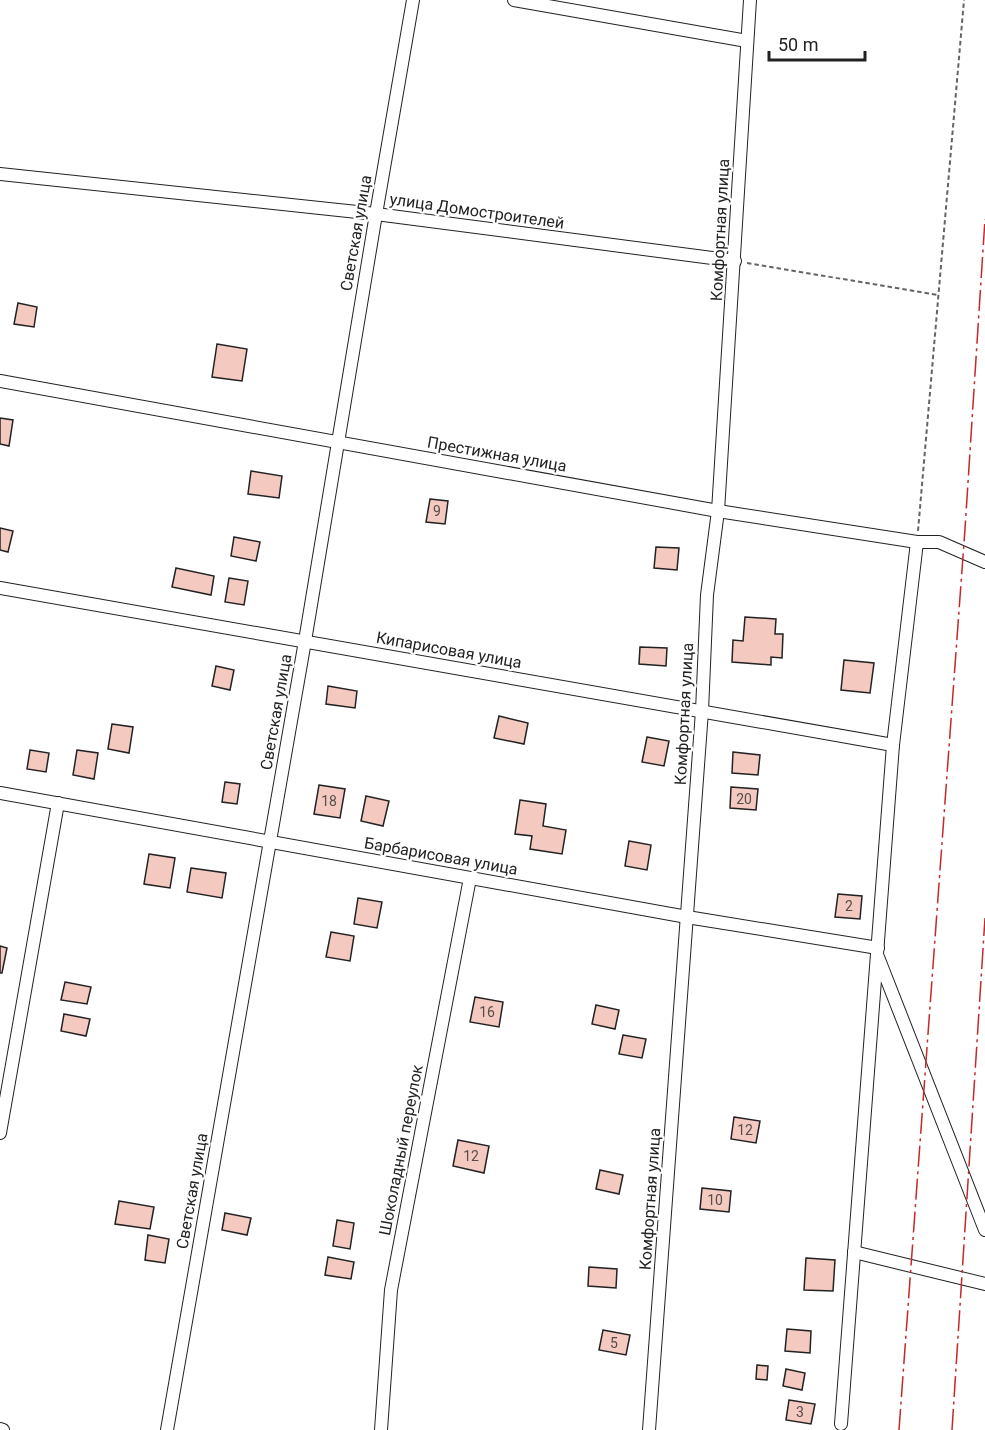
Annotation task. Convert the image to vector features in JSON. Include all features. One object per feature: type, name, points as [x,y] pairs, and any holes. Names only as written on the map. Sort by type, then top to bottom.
[{"type":"street","name":"Светская улица","points":[[167,1430],[305,641],[413,0]]},
{"type":"street","points":[[514,0],[747,41]]},
{"type":"street","name":"Комфортная улица","points":[[649,1430],[702,711],[707,595],[718,511],[750,0]]},
{"type":"street","name":"улица Домостроителей","points":[[0,174],[376,214],[735,261]]},
{"type":"street","name":"Престижная улица","points":[[0,381],[718,511],[917,542],[939,542],[985,562]]},
{"type":"street","points":[[841,1424],[893,745],[917,542]]},
{"type":"street","name":"Кипарисовая улица","points":[[0,588],[893,745]]},
{"type":"street","name":"Барбарисовая улица","points":[[0,793],[877,952]]},
{"type":"street","points":[[0,1133],[58,803]]},
{"type":"street","name":"Шоколадный переулок","points":[[381,1430],[391,1290],[470,878]]},
{"type":"street","points":[[877,952],[985,1230]]},
{"type":"street","points":[[854,1252],[985,1284]]},
{"type":"path","points":[[917,542],[964,0]]},
{"type":"path","points":[[735,261],[938,295]]},
{"type":"building","points":[[18,303],[37,307],[34,327],[14,324]]},
{"type":"building","points":[[217,344],[247,349],[242,381],[212,377]]},
{"type":"building","points":[[0,418],[13,420],[9,446],[0,444]]},
{"type":"building","points":[[251,471],[282,476],[279,498],[248,494]]},
{"type":"building","points":[[430,499],[448,501],[445,524],[426,522]]},
{"type":"building","points":[[0,528],[13,531],[8,552],[0,550]]},
{"type":"building","points":[[234,537],[260,542],[256,561],[231,556]]},
{"type":"building","points":[[656,547],[679,548],[677,570],[654,568]]},
{"type":"building","points":[[176,568],[214,576],[211,595],[172,587]]},
{"type":"building","points":[[229,578],[248,581],[244,605],[225,602]]},
{"type":"building","points":[[745,617],[776,619],[775,634],[783,634],[782,658],[771,657],[771,665],[732,662],[733,640],[743,641]]},
{"type":"building","points":[[640,647],[667,648],[666,666],[639,664]]},
{"type":"building","points":[[844,660],[874,663],[870,693],[841,690]]},
{"type":"building","points":[[216,666],[234,670],[230,690],[212,686]]},
{"type":"building","points":[[328,686],[357,691],[355,708],[326,704]]},
{"type":"building","points":[[499,716],[528,723],[524,744],[494,738]]},
{"type":"building","points":[[112,724],[133,727],[129,753],[108,749]]},
{"type":"building","points":[[647,737],[669,741],[664,766],[642,762]]},
{"type":"building","points":[[30,750],[49,753],[46,772],[27,769]]},
{"type":"building","points":[[77,750],[98,753],[94,779],[73,775]]},
{"type":"building","points":[[733,752],[760,755],[758,775],[732,773]]},
{"type":"building","points":[[225,782],[240,784],[237,804],[222,802]]},
{"type":"building","points":[[319,785],[345,789],[340,818],[314,814]]},
{"type":"building","points":[[731,787],[758,789],[756,810],[730,808]]},
{"type":"building","points":[[366,796],[389,801],[383,826],[361,821]]},
{"type":"building","points":[[520,800],[546,804],[543,826],[566,830],[562,854],[530,849],[532,836],[515,834]]},
{"type":"building","points":[[629,841],[651,845],[647,870],[625,866]]},
{"type":"building","points":[[149,854],[175,858],[170,888],[144,884]]},
{"type":"building","points":[[191,868],[226,873],[222,898],[187,892]]},
{"type":"building","points":[[838,894],[862,896],[860,919],[835,917]]},
{"type":"building","points":[[358,898],[382,902],[377,928],[354,924]]},
{"type":"building","points":[[331,932],[354,936],[350,961],[326,957]]},
{"type":"building","points":[[0,946],[7,948],[2,973],[0,973]]},
{"type":"building","points":[[65,982],[91,987],[87,1004],[61,1000]]},
{"type":"building","points":[[475,997],[503,1002],[499,1027],[470,1022]]},
{"type":"building","points":[[596,1005],[619,1010],[615,1029],[592,1024]]},
{"type":"building","points":[[64,1014],[90,1019],[86,1036],[61,1031]]},
{"type":"building","points":[[623,1035],[646,1039],[642,1058],[619,1054]]},
{"type":"building","points":[[734,1117],[760,1121],[756,1143],[731,1139]]},
{"type":"building","points":[[458,1140],[489,1146],[484,1173],[453,1166]]},
{"type":"building","points":[[600,1170],[623,1175],[619,1194],[596,1189]]},
{"type":"building","points":[[702,1188],[731,1191],[729,1212],[700,1209]]},
{"type":"building","points":[[119,1201],[154,1207],[150,1229],[115,1224]]},
{"type":"building","points":[[225,1213],[251,1218],[247,1235],[222,1230]]},
{"type":"building","points":[[337,1220],[354,1223],[350,1249],[333,1246]]},
{"type":"building","points":[[148,1235],[169,1239],[165,1263],[145,1260]]},
{"type":"building","points":[[328,1257],[354,1262],[351,1279],[325,1275]]},
{"type":"building","points":[[806,1258],[835,1260],[833,1291],[804,1290]]},
{"type":"building","points":[[589,1267],[617,1269],[616,1288],[588,1286]]},
{"type":"building","points":[[787,1329],[811,1331],[810,1353],[785,1351]]},
{"type":"building","points":[[603,1330],[630,1335],[626,1355],[599,1350]]},
{"type":"building","points":[[757,1365],[768,1366],[767,1380],[756,1379]]},
{"type":"building","points":[[786,1369],[805,1373],[802,1390],[783,1386]]},
{"type":"building","points":[[789,1400],[815,1404],[811,1424],[786,1420]]},
{"type":"power","points":[[899,1430],[965,529],[985,219]]},
{"type":"power","points":[[952,1430],[985,918]]}]
